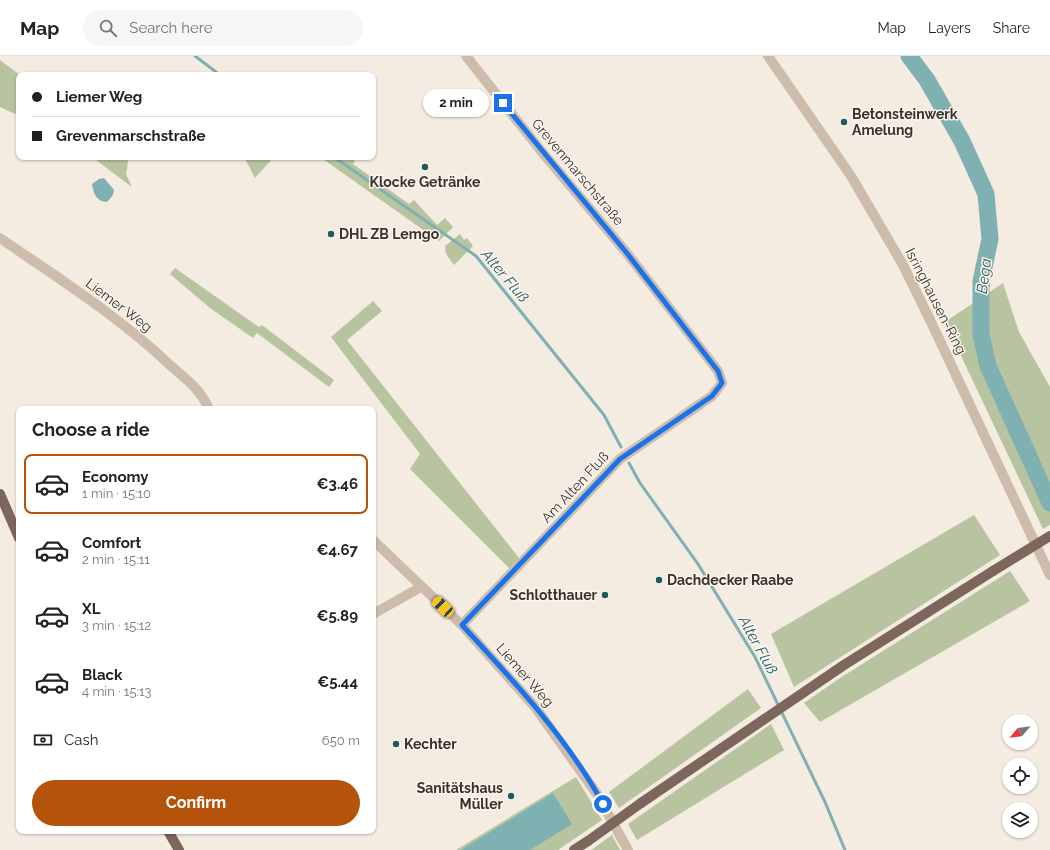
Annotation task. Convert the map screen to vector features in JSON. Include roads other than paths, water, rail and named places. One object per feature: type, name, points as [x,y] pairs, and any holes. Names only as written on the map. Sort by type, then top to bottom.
[{"type":"main road","points":[[0,494],[16,527]]},
{"type":"main road","points":[[574,850],[767,716],[891,634],[1050,536]]},
{"type":"main road","points":[[170,834],[179,850]]},
{"type":"street","name":"Grevenmarschstraße","points":[[466,56],[668,305]]},
{"type":"street","name":"Isringhausen-Ring","points":[[768,56],[851,176],[903,265],[932,322],[1050,575]]},
{"type":"street","name":"Liemer Weg","points":[[0,238],[80,294],[150,346],[202,394],[208,406]]},
{"type":"street","name":"Am Alten Fluß","points":[[462,625],[620,459],[712,396],[722,383],[718,371],[668,305]]},
{"type":"street","name":"Liemer Weg","points":[[376,543],[420,587],[462,625],[530,701],[556,734],[597,794],[628,850]]},
{"type":"street","points":[[376,612],[420,587]]},
{"type":"water","points":[[104,178],[114,190],[113,195],[107,202],[98,199],[93,191],[92,184],[99,179]]},
{"type":"water","points":[[553,793],[572,824],[530,850],[461,850]]},
{"type":"waterway","name":"Alter Fluß","points":[[195,56],[216,72]]},
{"type":"waterway","name":"Bega","points":[[909,56],[927,80],[962,141],[986,194],[990,239],[981,281],[981,334],[988,366],[1050,503]]},
{"type":"waterway","name":"Alter Fluß","points":[[338,160],[476,256],[604,415],[621,447]]},
{"type":"waterway","name":"Alter Fluß","points":[[629,463],[640,483],[698,564],[755,657],[825,802],[845,850]]},
{"type":"place","name":"Betonsteinwerk Amelung","points":[[844,122]]},
{"type":"place","name":"Klocke Getränke","points":[[425,167]]},
{"type":"place","name":"DHL ZB Lemgo","points":[[331,234]]},
{"type":"place","name":"Dachdecker Raabe","points":[[659,580]]},
{"type":"place","name":"Schlotthauer","points":[[605,595]]},
{"type":"place","name":"Kechter","points":[[396,744]]},
{"type":"place","name":"Sanitätshaus Müller","points":[[511,796]]}]
